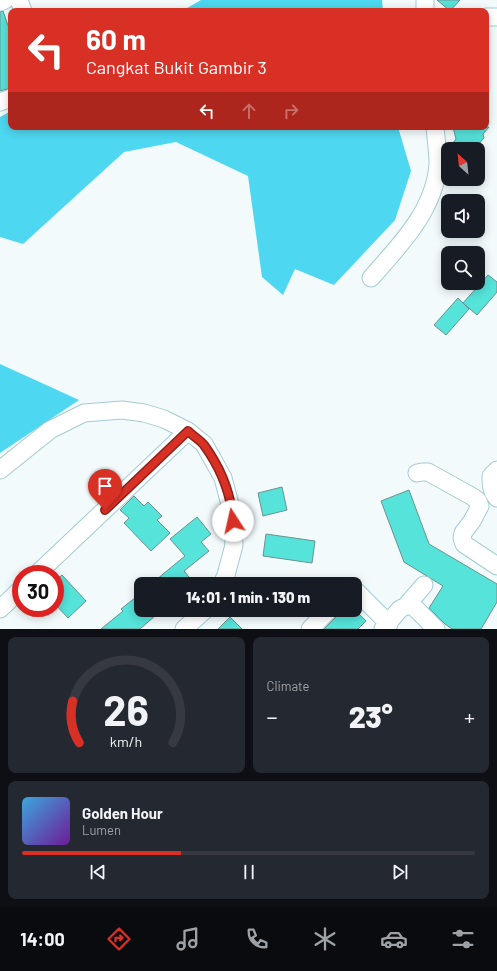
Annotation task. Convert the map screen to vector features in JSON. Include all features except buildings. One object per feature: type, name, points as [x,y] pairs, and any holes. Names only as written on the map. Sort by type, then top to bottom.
[{"type":"street","points":[[0,2],[5,0]]},
{"type":"street","points":[[371,278],[402,242],[420,218],[427,204],[436,180],[438,163],[435,130]]},
{"type":"street","points":[[0,470],[50,430],[84,413],[122,410],[144,413],[164,419],[188,431],[204,444],[223,478],[232,512],[234,545],[225,577]]},
{"type":"street","points":[[47,565],[188,431]]},
{"type":"street","points":[[497,470],[491,476],[491,487],[497,498]]},
{"type":"street","points":[[417,473],[428,472],[473,497],[478,502],[480,506],[472,521],[463,533],[462,538],[464,544],[497,566]]},
{"type":"street","points":[[362,598],[386,626],[400,609],[406,606],[424,585]]},
{"type":"street","points":[[0,609],[12,598]]},
{"type":"street","points":[[406,606],[413,606],[436,629]]},
{"type":"street","points":[[184,629],[197,617]]},
{"type":"street","points":[[310,629],[322,617]]},
{"type":"shaded area","points":[[201,0],[382,0],[383,8],[187,8]]},
{"type":"shaded area","points":[[8,113],[8,130],[399,130],[411,171],[395,220],[334,285],[295,269],[283,295],[262,277],[248,176],[176,142],[124,152],[23,244],[0,237],[0,117]]},
{"type":"shaded area","points":[[0,364],[79,400],[0,453]]},
{"type":"route","points":[[105,510],[188,431],[204,444],[223,478],[228,494],[233,521]]}]
